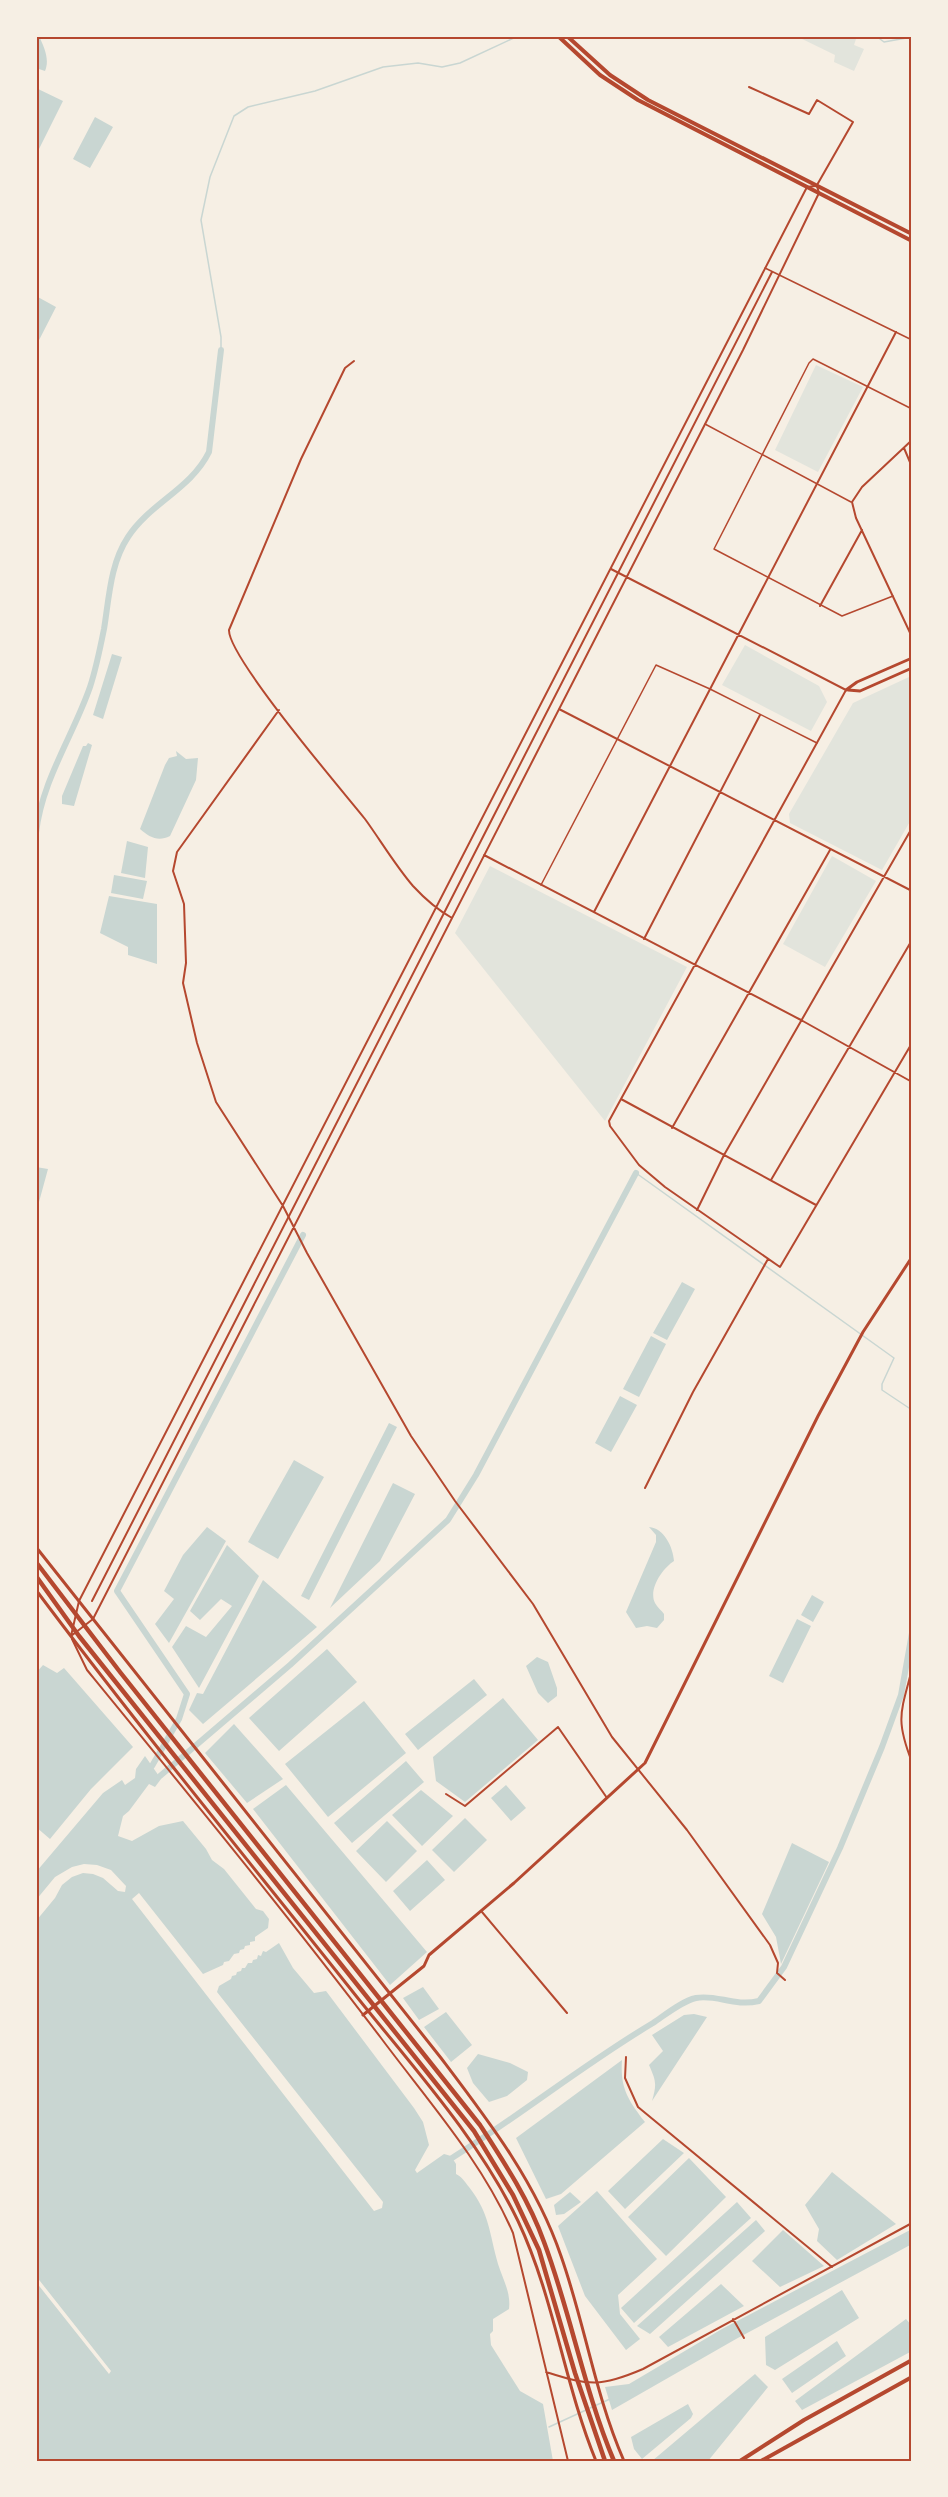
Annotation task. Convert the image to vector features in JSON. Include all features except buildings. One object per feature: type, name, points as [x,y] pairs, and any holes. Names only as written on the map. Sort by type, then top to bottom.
[{"type":"highway","points":[[36,1562],[493,2144],[520,2189],[544,2239],[562,2293],[600,2428],[614,2461]]},
{"type":"highway","points":[[36,1576],[80,1636],[474,2131],[513,2195],[539,2250],[575,2373],[605,2461]]},
{"type":"main road","points":[[558,36],[600,75],[639,100],[912,242]]},
{"type":"main road","points":[[567,36],[610,75],[648,100],[912,234]]},
{"type":"main road","points":[[740,2461],[804,2420],[912,2360]]},
{"type":"main road","points":[[760,2461],[912,2377]]},
{"type":"street","points":[[71,1636],[93,1618],[705,424],[819,193],[817,185],[853,122],[817,100],[808,114],[749,87]]},
{"type":"street","points":[[568,2461],[513,2233],[500,2205],[473,2160],[363,2015],[87,1670],[71,1636],[79,1601],[807,187],[817,185]]},
{"type":"street","points":[[92,1601],[772,272]]},
{"type":"street","points":[[594,912],[896,332]]},
{"type":"street","points":[[354,361],[345,368],[301,459],[229,630],[229,637],[234,649],[279,710],[366,820],[412,885],[435,909],[452,918]]},
{"type":"street","points":[[912,440],[862,487],[852,502],[856,518],[912,637]]},
{"type":"street","points":[[903,448],[912,467]]},
{"type":"street","points":[[820,606],[862,529]]},
{"type":"street","points":[[611,568],[846,690],[860,691],[912,668]]},
{"type":"street","points":[[912,658],[857,682],[846,690],[609,1121],[639,1165],[780,1268],[912,1043]]},
{"type":"street","points":[[559,709],[912,891]]},
{"type":"street","points":[[279,710],[177,852],[173,871],[184,904],[186,963],[183,984],[206,1073],[216,1102],[283,1206],[299,1239],[411,1436],[455,1501],[533,1604],[612,1737],[638,1768],[770,1945],[778,1963],[777,1973],[785,1980]]},
{"type":"street","points":[[644,939],[760,715]]},
{"type":"street","points":[[697,1209],[724,1155],[912,828]]},
{"type":"street","points":[[672,1128],[830,850]]},
{"type":"street","points":[[484,855],[850,1046],[912,1083]]},
{"type":"street","points":[[771,1180],[912,940]]},
{"type":"street","points":[[621,1099],[816,1205]]},
{"type":"street","points":[[363,2015],[424,1966],[429,1955],[645,1763],[818,1416],[863,1332],[912,1257]]},
{"type":"street","points":[[645,1488],[693,1392],[768,1259]]},
{"type":"street","points":[[36,1547],[487,2118],[501,2139],[532,2189],[561,2256],[609,2425],[624,2461]]},
{"type":"street","points":[[36,1590],[480,2155],[518,2222],[535,2263],[584,2432],[596,2461]]},
{"type":"street","points":[[912,1669],[900,1722],[902,1737],[912,1762]]},
{"type":"street","points":[[446,1794],[465,1806],[558,1727],[607,1798]]},
{"type":"street","points":[[482,1910],[567,2013]]},
{"type":"street","points":[[626,2057],[625,2078],[638,2107],[832,2267]]},
{"type":"street","points":[[546,2372],[597,2384],[619,2380],[912,2223]]},
{"type":"street","points":[[733,2319],[744,2338]]},
{"type":"lane","points":[[765,268],[912,340]]},
{"type":"lane","points":[[894,596],[842,616],[767,579],[714,549],[813,359],[912,408]]},
{"type":"lane","points":[[705,424],[852,502]]},
{"type":"lane","points":[[540,885],[656,665],[710,689],[818,743]]},
{"type":"shaded area","points":[[36,36],[39,36],[46,53],[45,71],[36,68]]},
{"type":"shaded area","points":[[796,36],[857,36],[854,45],[864,49],[854,71],[834,62],[835,55]]},
{"type":"shaded area","points":[[36,88],[63,101],[36,155]]},
{"type":"shaded area","points":[[95,117],[113,127],[90,168],[73,159]]},
{"type":"shaded area","points":[[36,296],[56,307],[36,346]]},
{"type":"shaded area","points":[[816,365],[863,387],[818,472],[775,450]]},
{"type":"shaded area","points":[[745,645],[819,686],[827,702],[811,731],[722,685]]},
{"type":"shaded area","points":[[112,654],[122,657],[103,719],[93,715]]},
{"type":"shaded area","points":[[909,677],[912,679],[912,818],[882,870],[790,823],[789,814],[853,703]]},
{"type":"shaded area","points":[[88,743],[92,745],[74,806],[62,804],[62,796],[83,746]]},
{"type":"shaded area","points":[[176,751],[186,759],[198,758],[196,780],[170,836],[162,839],[154,838],[140,829],[165,765],[169,758],[177,756]]},
{"type":"shaded area","points":[[127,841],[148,847],[145,878],[121,873]]},
{"type":"shaded area","points":[[832,856],[876,881],[825,967],[783,944]]},
{"type":"shaded area","points":[[490,866],[687,967],[605,1121],[455,933]]},
{"type":"shaded area","points":[[114,875],[147,881],[143,899],[111,893]]},
{"type":"shaded area","points":[[109,896],[157,904],[157,964],[128,955],[128,947],[100,933]]},
{"type":"shaded area","points":[[36,1167],[48,1169],[36,1213]]},
{"type":"shaded area","points":[[682,1282],[695,1289],[667,1340],[653,1333]]},
{"type":"shaded area","points":[[651,1336],[666,1344],[639,1397],[623,1389]]},
{"type":"shaded area","points":[[620,1396],[637,1405],[611,1452],[595,1443]]},
{"type":"shaded area","points":[[389,1423],[397,1427],[309,1600],[301,1596]]},
{"type":"shaded area","points":[[294,1460],[324,1477],[278,1559],[248,1542]]},
{"type":"shaded area","points":[[393,1483],[415,1494],[380,1561],[330,1608]]},
{"type":"shaded area","points":[[207,1527],[226,1541],[169,1643],[155,1624],[174,1599],[164,1591],[183,1555]]},
{"type":"shaded area","points":[[649,1527],[659,1531],[667,1539],[674,1561],[661,1574],[653,1592],[655,1603],[664,1614],[664,1620],[657,1628],[647,1626],[636,1628],[626,1612],[656,1542],[656,1535]]},
{"type":"shaded area","points":[[227,1545],[259,1576],[199,1688],[172,1647],[186,1626],[206,1637],[232,1606],[221,1599],[200,1620],[190,1611]]},
{"type":"shaded area","points":[[263,1580],[317,1627],[203,1724],[189,1710],[197,1693],[203,1694]]},
{"type":"shaded area","points":[[812,1595],[824,1602],[813,1622],[801,1615]]},
{"type":"shaded area","points":[[797,1619],[811,1626],[783,1683],[769,1676]]},
{"type":"shaded area","points":[[327,1649],[357,1682],[279,1751],[249,1718]]},
{"type":"shaded area","points":[[537,1657],[548,1662],[557,1688],[557,1696],[548,1703],[538,1693],[526,1666]]},
{"type":"shaded area","points":[[43,1665],[57,1673],[64,1668],[133,1747],[91,1789],[50,1839],[36,1827],[36,1673]]},
{"type":"shaded area","points":[[474,1679],[487,1695],[418,1750],[405,1734]]},
{"type":"shaded area","points":[[503,1698],[538,1740],[465,1802],[436,1781],[433,1757]]},
{"type":"shaded area","points":[[364,1701],[406,1753],[328,1817],[285,1764]]},
{"type":"shaded area","points":[[234,1724],[283,1779],[247,1803],[205,1753]]},
{"type":"shaded area","points":[[145,1756],[161,1779],[155,1787],[149,1784],[123,1816],[118,1836],[132,1841],[159,1826],[183,1821],[212,1860],[224,1869],[256,1909],[263,1911],[269,1919],[268,1928],[255,1937],[255,1941],[250,1942],[250,1945],[234,1954],[229,1961],[203,1974],[139,1893],[132,1899],[374,2211],[382,2208],[383,2202],[217,1992],[219,1986],[245,1968],[248,1963],[252,1963],[258,1955],[261,1956],[263,1951],[266,1952],[279,1943],[293,1968],[314,1993],[326,1991],[414,2108],[423,2122],[429,2145],[415,2170],[417,2173],[444,2154],[451,2156],[456,2164],[456,2174],[469,2187],[485,2215],[508,2292],[509,2309],[493,2319],[493,2331],[490,2334],[491,2345],[520,2391],[543,2404],[553,2461],[36,2461],[36,1872],[103,1793],[122,1780],[125,1785],[135,1778],[136,1769]]},
{"type":"shaded area","points":[[406,1761],[424,1782],[352,1843],[334,1823]]},
{"type":"shaded area","points":[[286,1785],[427,1952],[390,1985],[253,1809]]},
{"type":"shaded area","points":[[506,1785],[526,1808],[511,1821],[491,1798]]},
{"type":"shaded area","points":[[421,1790],[453,1816],[422,1846],[392,1815]]},
{"type":"shaded area","points":[[465,1818],[487,1840],[454,1872],[432,1850]]},
{"type":"shaded area","points":[[387,1821],[417,1851],[386,1882],[356,1851]]},
{"type":"shaded area","points":[[792,1843],[829,1862],[781,1964],[776,1937],[762,1914]]},
{"type":"shaded area","points":[[427,1860],[445,1880],[410,1911],[393,1891]]},
{"type":"shaded area","points":[[423,1987],[439,2009],[419,2020],[403,1998]]},
{"type":"shaded area","points":[[446,2012],[472,2045],[451,2062],[424,2027]]},
{"type":"shaded area","points":[[694,2014],[707,2017],[652,2101],[655,2083],[649,2065],[663,2051],[652,2035],[684,2015]]},
{"type":"shaded area","points":[[478,2054],[510,2063],[528,2072],[527,2080],[507,2096],[489,2102],[473,2083],[467,2068]]},
{"type":"shaded area","points":[[622,2060],[622,2078],[626,2093],[645,2122],[561,2194],[546,2199],[516,2138]]},
{"type":"shaded area","points":[[663,2139],[684,2153],[625,2209],[608,2191]]},
{"type":"shaded area","points":[[689,2158],[726,2197],[666,2256],[628,2217]]},
{"type":"shaded area","points":[[832,2172],[896,2224],[837,2260],[817,2241],[819,2229],[805,2205]]},
{"type":"shaded area","points":[[597,2191],[657,2259],[618,2295],[620,2314],[640,2339],[626,2350],[585,2296],[558,2226]]},
{"type":"shaded area","points":[[570,2192],[581,2202],[564,2214],[556,2215],[554,2205]]},
{"type":"shaded area","points":[[737,2202],[751,2218],[634,2323],[621,2308]]},
{"type":"shaded area","points":[[756,2220],[765,2231],[650,2334],[637,2326]]},
{"type":"shaded area","points":[[912,2229],[912,2244],[736,2339],[612,2410],[605,2387],[629,2384],[722,2329]]},
{"type":"shaded area","points":[[783,2230],[824,2266],[780,2287],[752,2261]]},
{"type":"shaded area","points":[[721,2284],[744,2306],[668,2347],[659,2337]]},
{"type":"shaded area","points":[[842,2290],[859,2318],[775,2370],[766,2365],[765,2337]]},
{"type":"shaded area","points":[[906,2319],[912,2326],[912,2351],[802,2410],[795,2401]]},
{"type":"shaded area","points":[[837,2341],[846,2356],[792,2393],[782,2379]]},
{"type":"shaded area","points":[[755,2374],[768,2387],[708,2461],[652,2461]]},
{"type":"shaded area","points":[[688,2404],[693,2414],[691,2418],[642,2459],[634,2449],[631,2437]]},
{"type":"pier","points":[[84,1864],[97,1865],[111,1870],[126,1886],[125,1892],[118,1891],[103,1878],[83,1873],[72,1877],[62,1885],[55,1898],[36,1921],[36,1900],[55,1877],[72,1867]]},
{"type":"pier","points":[[36,2276],[111,2371],[109,2374],[36,2282]]},
{"type":"waterway","points":[[221,350],[221,337],[201,220],[210,177],[234,116],[248,107],[315,91],[383,67],[418,63],[442,67],[460,63],[518,36]]},
{"type":"waterway","points":[[876,36],[884,42],[912,37]]},
{"type":"waterway","points":[[36,833],[39,814],[51,776],[92,680],[104,629],[111,582],[122,547],[137,525],[192,476],[209,452],[221,350]]},
{"type":"waterway","points":[[636,1173],[894,1358],[882,1384],[882,1390],[912,1410]]},
{"type":"waterway","points":[[160,1776],[290,1665],[448,1520],[476,1475],[636,1173]]},
{"type":"waterway","points":[[152,1766],[179,1719],[187,1694],[117,1591],[303,1235]]},
{"type":"waterway","points":[[452,2158],[602,2055],[685,2002],[704,1997],[742,2002],[759,2001],[784,1967],[840,1848],[882,1747],[901,1695],[912,1633]]},
{"type":"waterway","points":[[590,2408],[610,2399]]},
{"type":"waterway","points":[[549,2427],[586,2410]]}]
